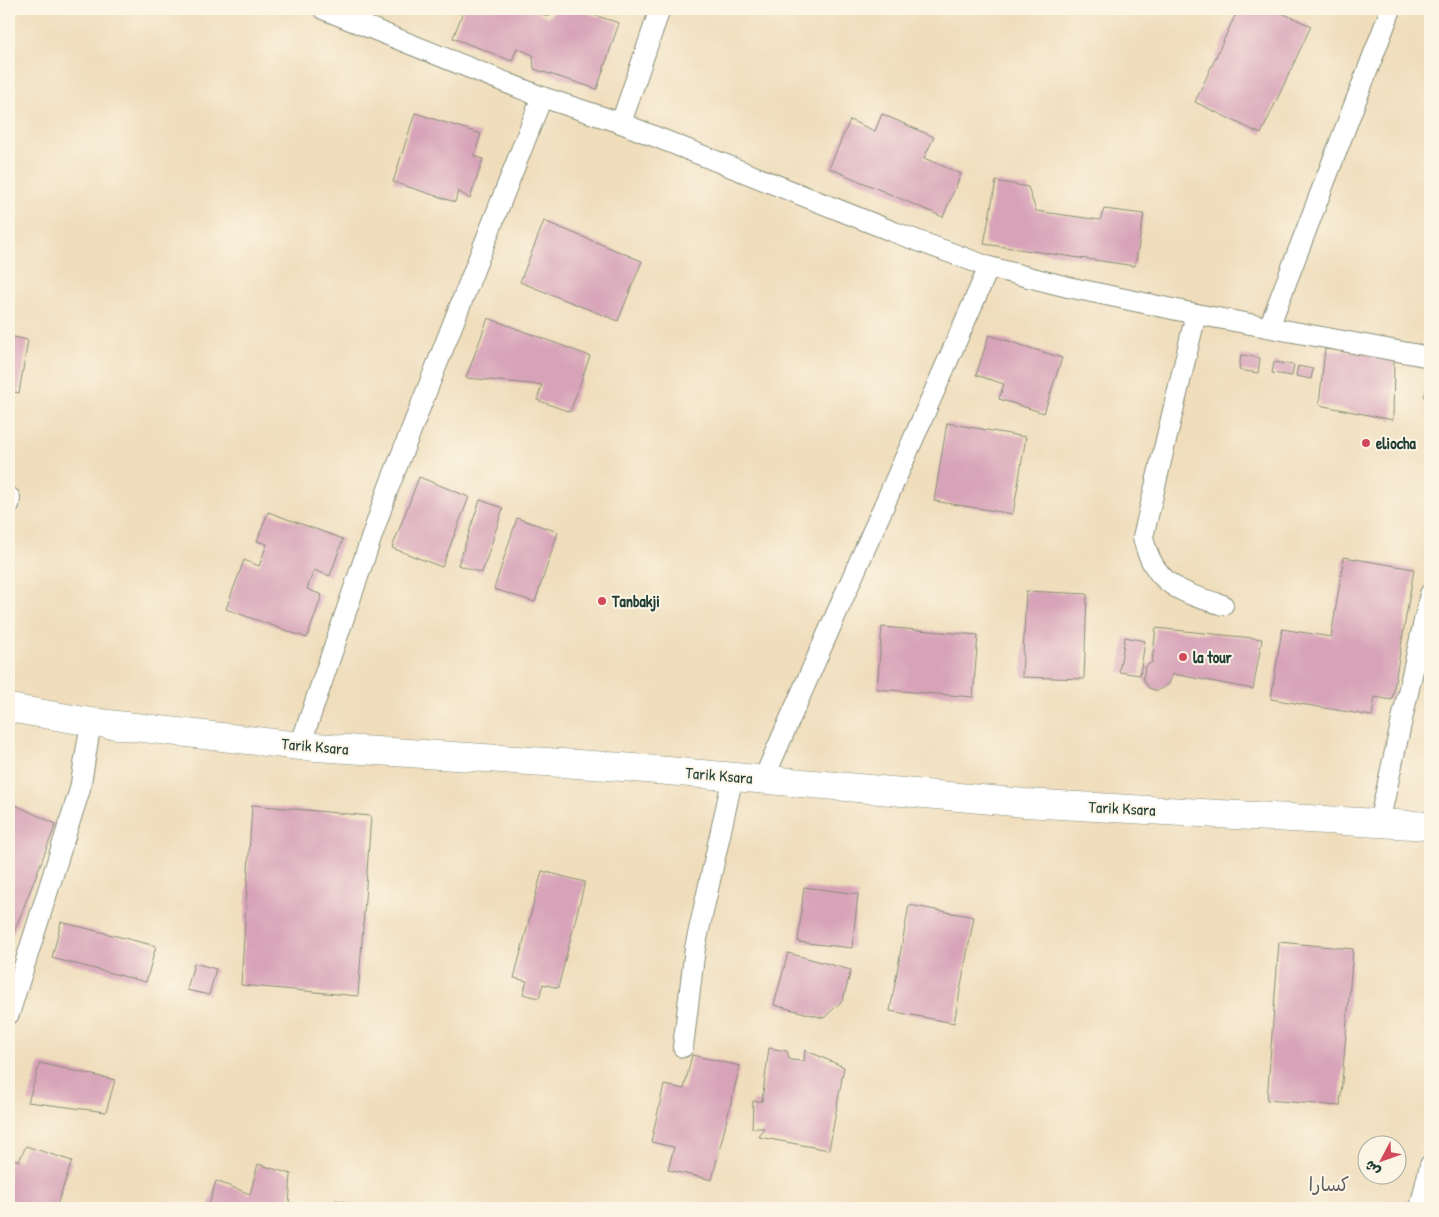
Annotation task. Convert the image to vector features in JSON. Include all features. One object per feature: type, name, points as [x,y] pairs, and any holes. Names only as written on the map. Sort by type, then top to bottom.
[{"type":"main road","name":"Tarik Ksara","points":[[9,708],[91,722],[300,746],[764,778],[1025,803],[1430,826]]},
{"type":"street","points":[[322,9],[542,97],[621,124],[894,232],[989,267],[1068,287],[1196,314],[1430,357]]},
{"type":"street","points":[[621,124],[660,9]]},
{"type":"street","points":[[1269,327],[1391,9]]},
{"type":"street","points":[[300,746],[388,489],[542,97]]},
{"type":"street","points":[[764,778],[989,267]]},
{"type":"street","points":[[1196,314],[1143,537],[1146,553],[1156,570],[1168,584],[1188,595],[1223,605]]},
{"type":"street","points":[[1379,823],[1430,594]]},
{"type":"street","points":[[9,1014],[80,789],[91,722]]},
{"type":"street","points":[[683,1047],[695,948],[733,776]]},
{"type":"street","points":[[1420,1208],[1430,1165]]},
{"type":"building","points":[[464,9],[532,9],[548,17],[557,9],[575,9],[619,23],[597,89],[534,69],[533,55],[517,48],[512,61],[453,38]]},
{"type":"building","points":[[1238,9],[1273,9],[1311,26],[1261,134],[1195,102]]},
{"type":"building","points":[[415,113],[481,134],[474,156],[483,159],[470,199],[458,191],[455,202],[393,182]]},
{"type":"building","points":[[882,114],[934,137],[924,158],[961,174],[943,217],[829,168],[850,120],[875,131]]},
{"type":"building","points":[[996,181],[1028,187],[1036,211],[1100,220],[1104,209],[1144,214],[1135,266],[984,244]]},
{"type":"building","points":[[544,221],[642,261],[618,321],[520,282]]},
{"type":"building","points":[[488,318],[590,356],[570,412],[537,400],[542,385],[466,378]]},
{"type":"building","points":[[989,335],[1062,358],[1044,413],[999,399],[1004,384],[976,375]]},
{"type":"building","points":[[9,336],[28,340],[19,393],[9,391]]},
{"type":"building","points":[[1325,349],[1394,356],[1393,420],[1319,405]]},
{"type":"building","points":[[1241,355],[1260,358],[1258,373],[1239,370]]},
{"type":"building","points":[[1274,362],[1294,365],[1292,376],[1272,373]]},
{"type":"building","points":[[1298,366],[1313,369],[1311,379],[1296,376]]},
{"type":"building","points":[[1428,384],[1430,385],[1430,400],[1424,398]]},
{"type":"building","points":[[947,423],[1026,437],[1013,514],[934,501]]},
{"type":"building","points":[[419,477],[469,497],[442,567],[392,548]]},
{"type":"building","points":[[480,500],[503,508],[482,573],[458,565]]},
{"type":"building","points":[[268,512],[343,539],[330,576],[314,570],[307,589],[322,595],[307,638],[226,609],[244,560],[259,566],[267,544],[257,541]]},
{"type":"building","points":[[517,518],[558,532],[535,602],[494,589]]},
{"type":"building","points":[[1344,557],[1414,569],[1392,700],[1375,697],[1372,716],[1271,699],[1282,629],[1331,637]]},
{"type":"building","points":[[1026,591],[1087,594],[1084,679],[1022,677]]},
{"type":"building","points":[[882,627],[978,635],[973,697],[877,689]]},
{"type":"building","points":[[1156,628],[1262,639],[1253,689],[1173,674],[1169,684],[1157,691],[1149,688],[1143,679],[1145,667],[1152,662]]},
{"type":"building","points":[[1125,637],[1145,641],[1140,675],[1119,672]]},
{"type":"building","points":[[13,804],[56,824],[9,945],[9,812]]},
{"type":"building","points":[[252,805],[371,816],[358,996],[241,985]]},
{"type":"building","points":[[542,871],[585,882],[558,988],[543,984],[539,998],[523,994],[527,981],[514,978]]},
{"type":"building","points":[[804,887],[858,894],[852,948],[798,942]]},
{"type":"building","points":[[909,905],[974,917],[954,1023],[890,1011]]},
{"type":"building","points":[[61,922],[156,946],[146,982],[52,958]]},
{"type":"building","points":[[1279,942],[1353,949],[1340,1106],[1267,1100]]},
{"type":"building","points":[[788,953],[851,970],[843,1000],[824,1018],[774,1005]]},
{"type":"building","points":[[194,963],[216,969],[209,995],[187,990]]},
{"type":"building","points":[[769,1048],[787,1051],[790,1060],[804,1061],[805,1050],[844,1067],[829,1150],[759,1137],[764,1128],[752,1128],[753,1101],[762,1101]]},
{"type":"building","points":[[692,1055],[740,1066],[712,1180],[668,1170],[674,1147],[651,1142],[664,1085],[684,1089]]},
{"type":"building","points":[[40,1063],[115,1080],[106,1112],[28,1102]]},
{"type":"building","points":[[26,1146],[72,1161],[56,1208],[9,1208],[9,1157],[19,1161]]},
{"type":"building","points":[[258,1164],[291,1174],[289,1205],[300,1208],[208,1208],[216,1181],[250,1194]]},
{"type":"building","points":[[336,1200],[366,1208],[333,1208]]},
{"type":"place","name":"eliocha","points":[[1366,443]]},
{"type":"place","name":"Tanbakji","points":[[602,601]]},
{"type":"place","name":"la tour","points":[[1183,657]]},
{"type":"district","name":"كسارا","points":[[1329,1184]]}]
